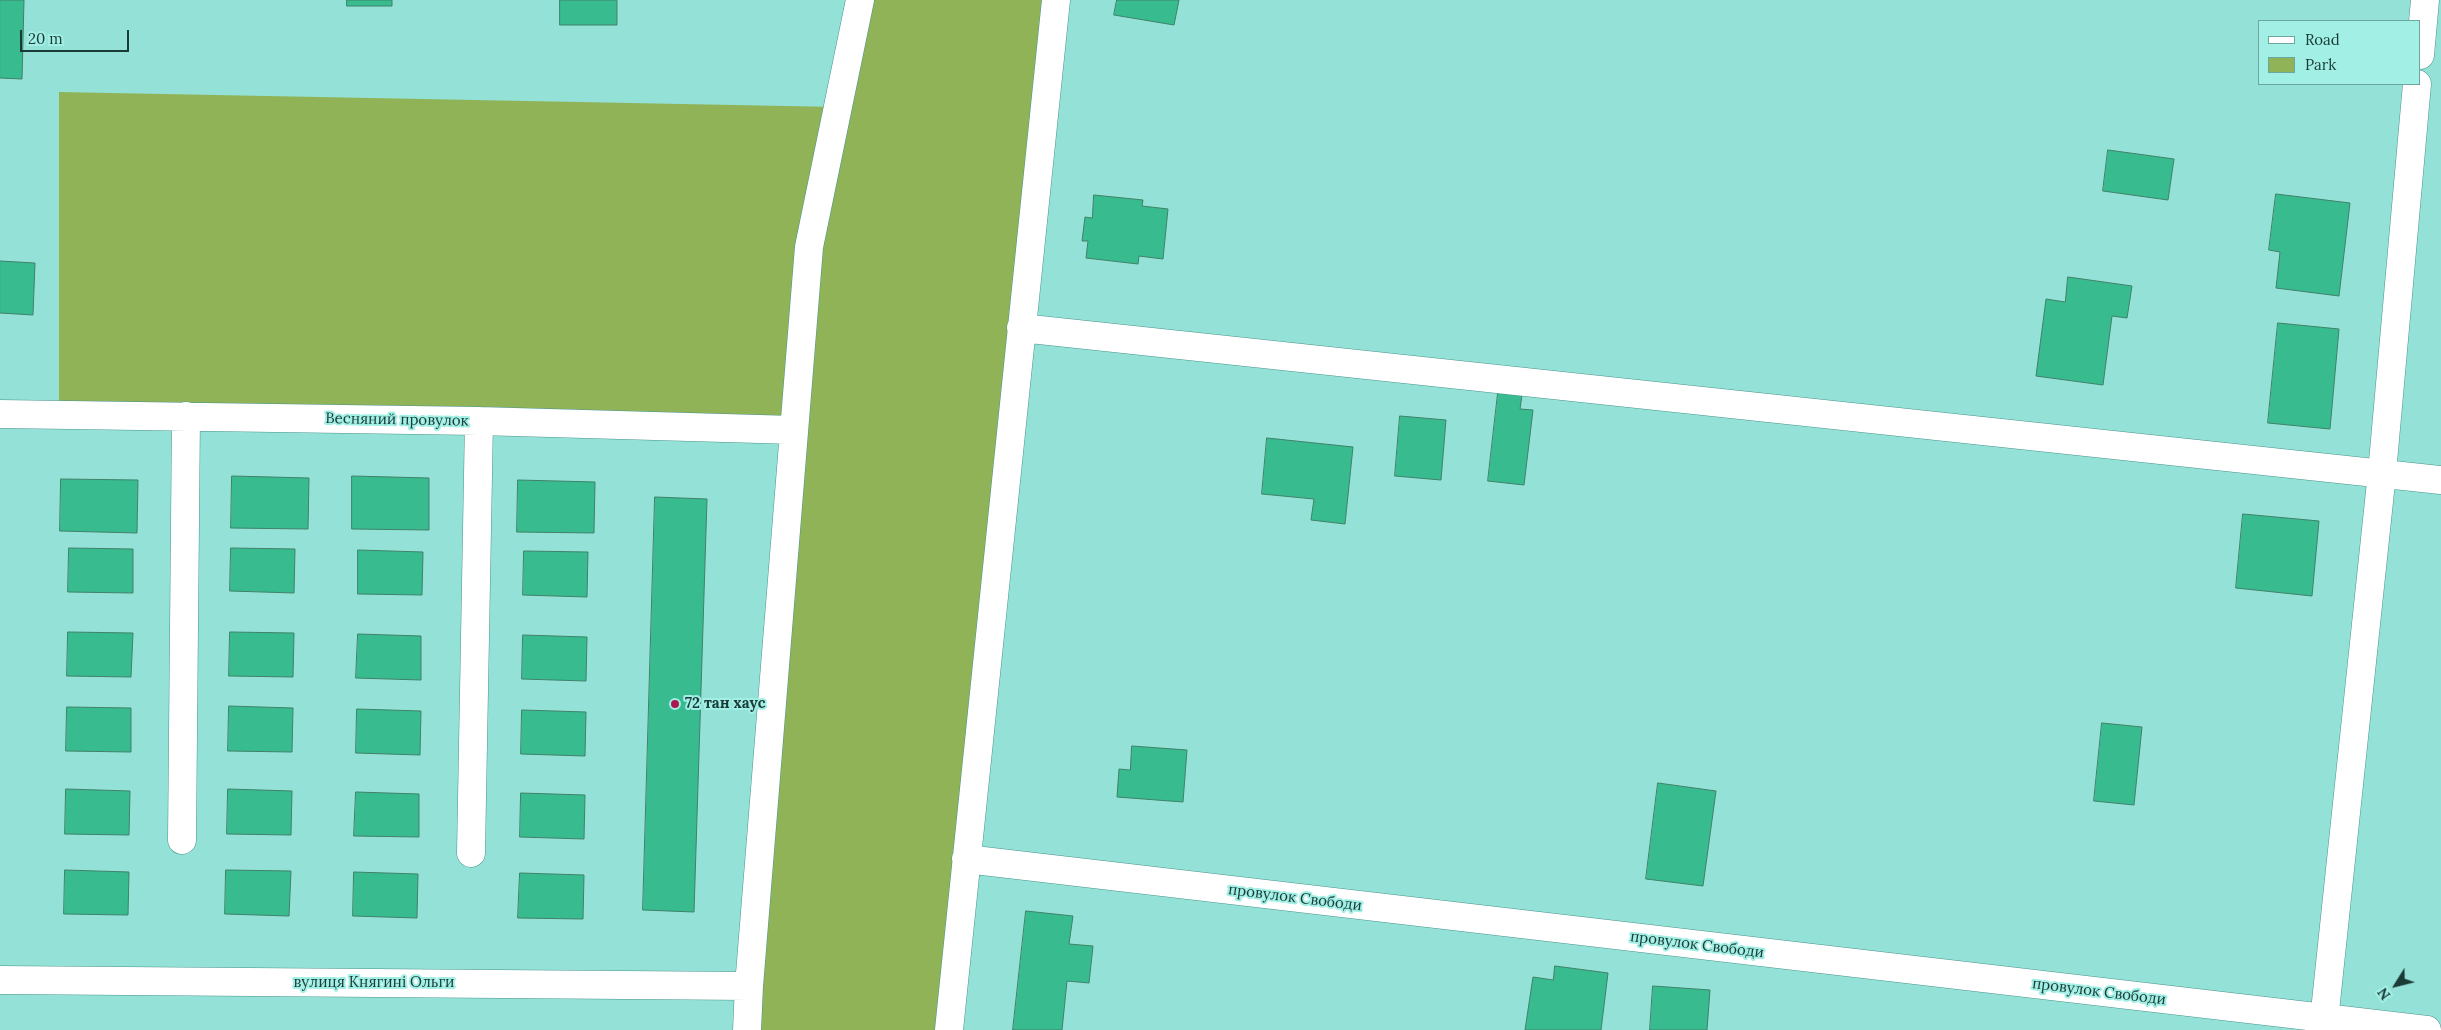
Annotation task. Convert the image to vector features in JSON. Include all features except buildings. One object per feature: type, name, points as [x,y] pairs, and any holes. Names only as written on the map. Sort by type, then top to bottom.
[{"type":"street","points":[[747,1030],[809,247],[860,0]]},
{"type":"street","points":[[948,1030],[1056,0]]},
{"type":"street","points":[[2421,43],[2425,0]]},
{"type":"street","points":[[2324,1024],[2382,473],[2417,85]]},
{"type":"street","points":[[1021,328],[2441,480]]},
{"type":"street","name":"Весняний провулок","points":[[0,414],[479,421],[794,430]]},
{"type":"street","points":[[182,840],[186,416]]},
{"type":"street","points":[[471,853],[479,421]]},
{"type":"street","name":"провулок Свободи","points":[[966,859],[2324,1024],[2428,1030]]},
{"type":"street","points":[[0,980],[749,986]]},
{"type":"green space","points":[[860,0],[1056,0],[949,1030],[747,1030],[794,430],[59,414],[59,92],[838,107]]},
{"type":"place","name":"72 тан хаус","points":[[675,704]]}]
